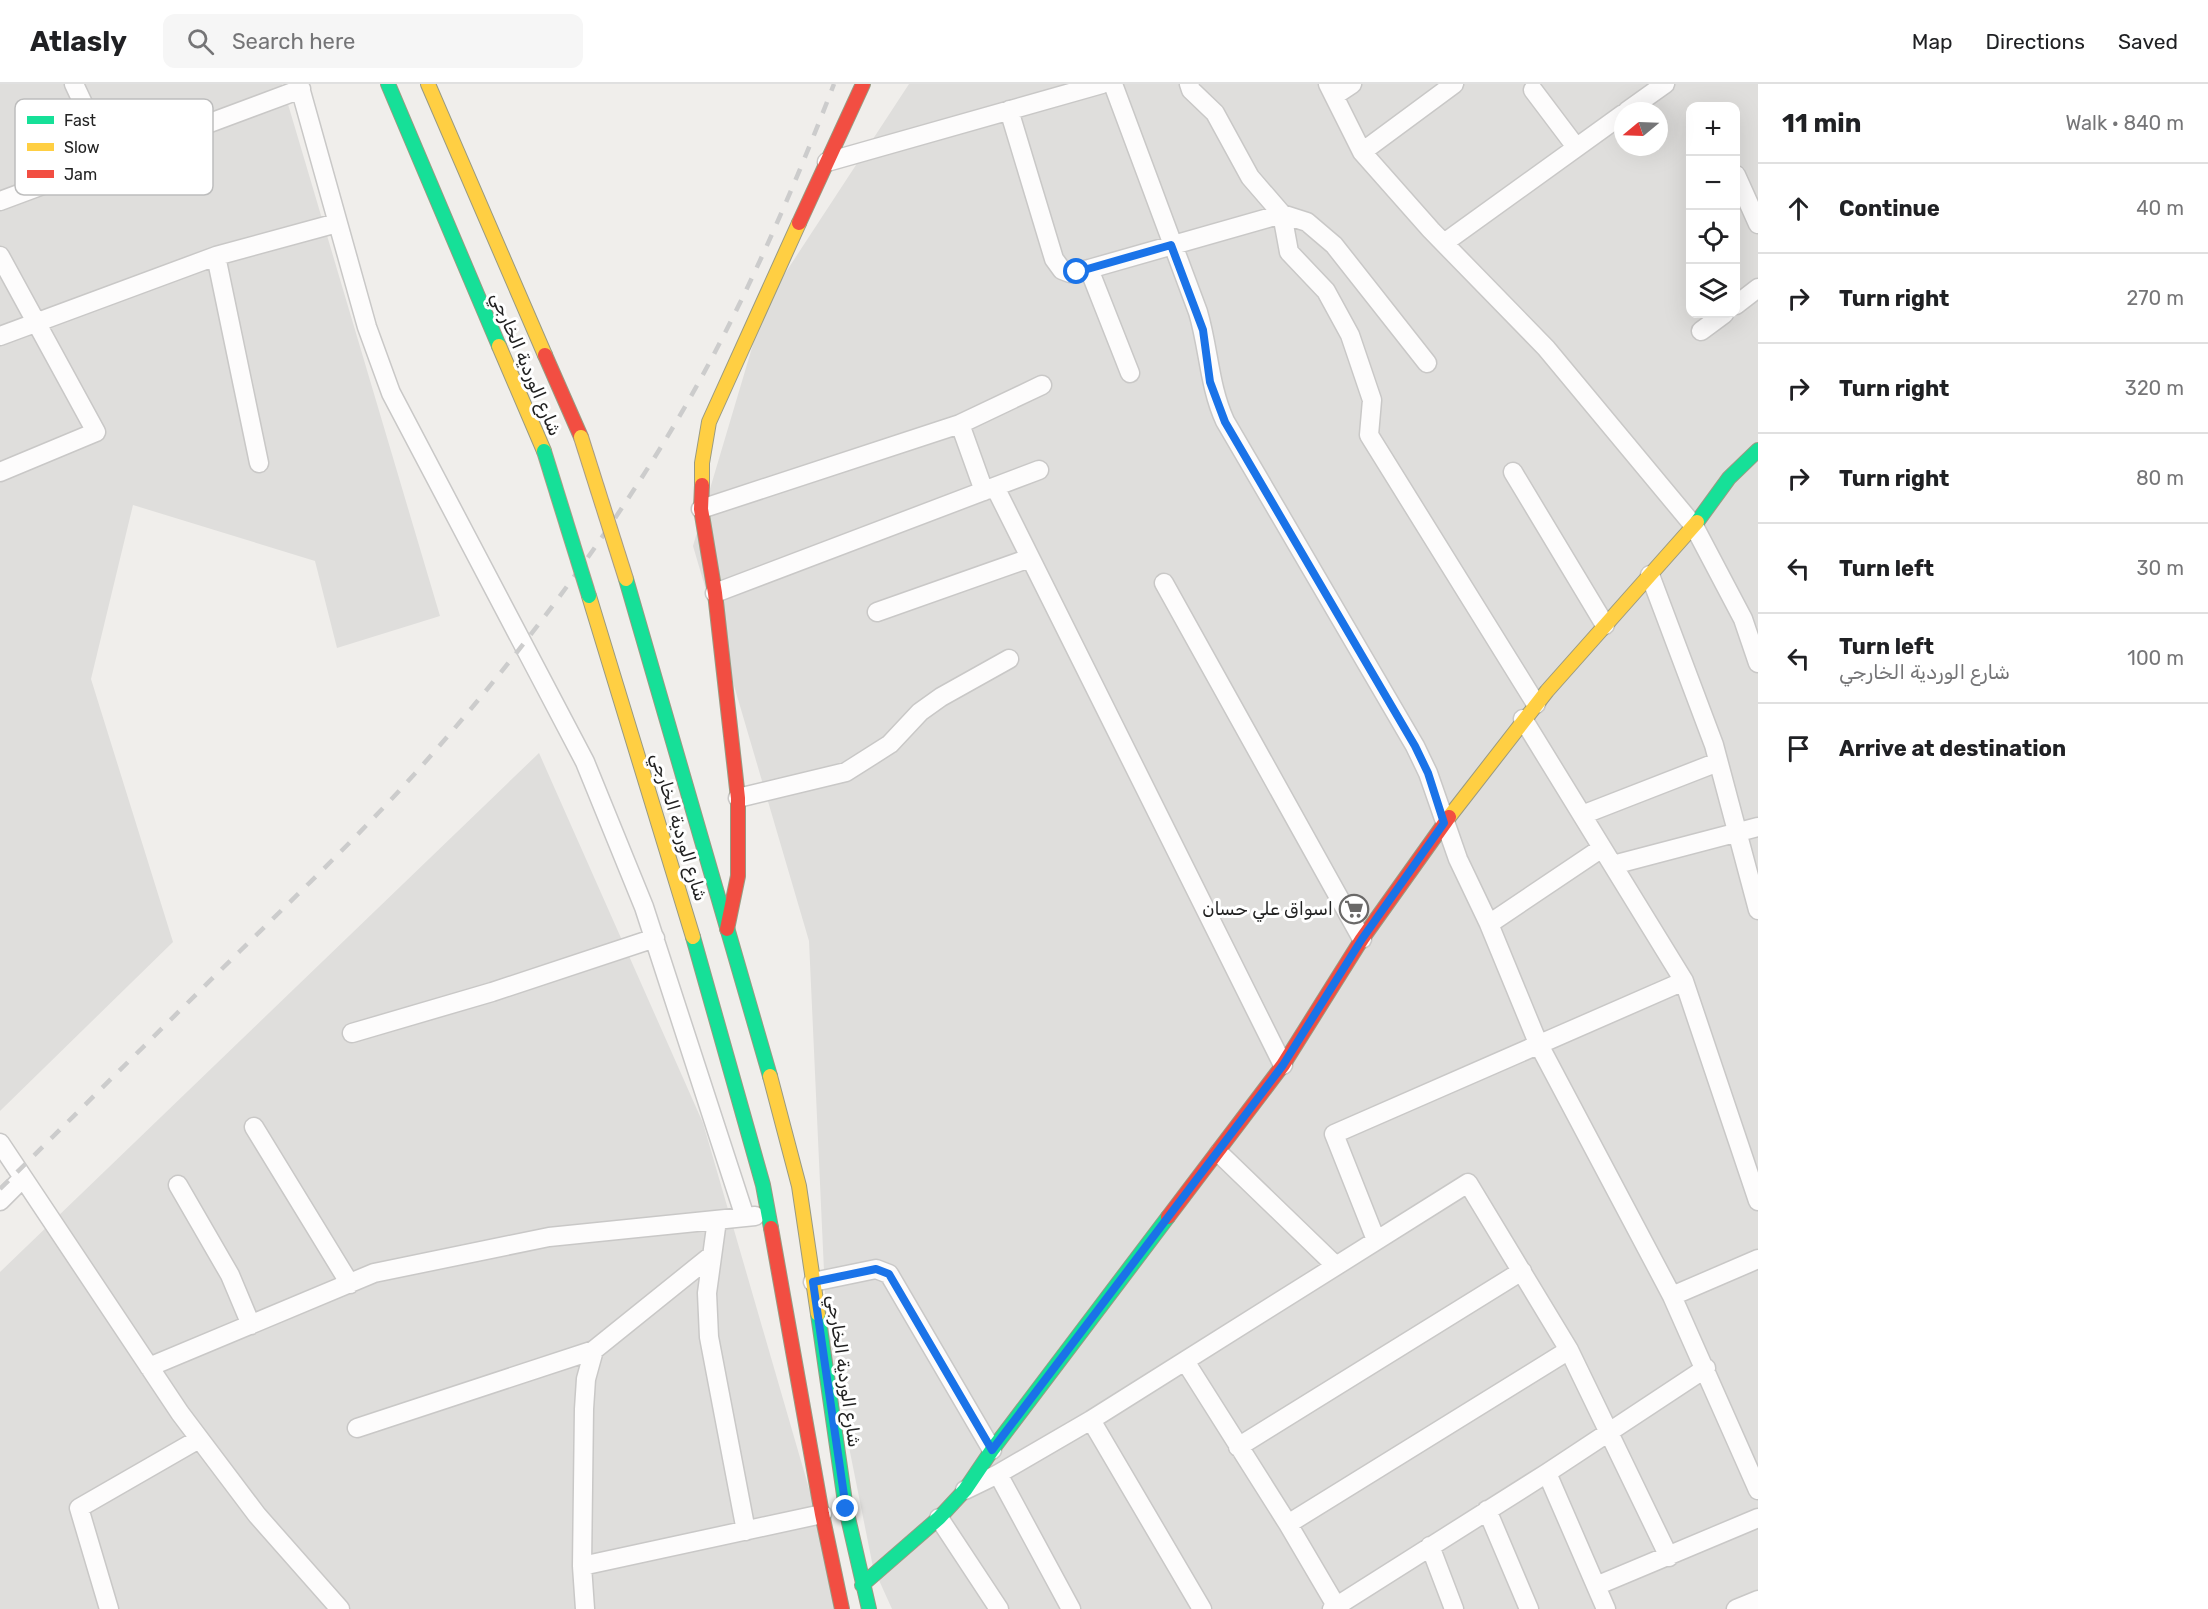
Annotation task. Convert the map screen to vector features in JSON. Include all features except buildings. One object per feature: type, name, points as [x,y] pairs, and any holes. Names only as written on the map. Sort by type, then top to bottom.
[{"type":"main road","name":"شارع الوردية الخارجي","points":[[388,84],[544,451],[700,961],[764,1185],[780,1208],[777,1262],[822,1514],[842,1609]]},
{"type":"main road","name":"شارع الوردية الخارجي","points":[[428,84],[581,437],[626,579],[775,1088],[799,1186],[846,1509],[869,1609]]},
{"type":"main road","points":[[728,929],[738,876],[738,798],[715,593],[701,509],[702,463],[709,422],[728,375],[863,84]]},
{"type":"main road","points":[[862,1585],[939,1518],[965,1490],[992,1450],[1219,1153],[1283,1065],[1362,939],[1444,823],[1523,719],[1694,526],[1730,478],[1758,450]]},
{"type":"main road","points":[[780,1208],[799,1186]]},
{"type":"main road","points":[[777,1262],[787,1250],[797,1249],[812,1275]]},
{"type":"street","points":[[75,84],[82,99]]},
{"type":"street","points":[[827,162],[1102,84]]},
{"type":"street","points":[[1113,84],[1203,330],[1210,382],[1225,422],[1415,746],[1428,773],[1444,823],[1538,1043],[1672,1296],[1706,1368],[1758,1490]]},
{"type":"street","points":[[1189,84],[1191,90],[1220,120],[1250,177],[1282,214],[1289,252],[1326,291],[1358,352],[1372,400],[1369,435],[1536,704]]},
{"type":"street","points":[[1352,84],[1331,90],[1362,152],[1444,243],[1546,348],[1694,526],[1743,619],[1758,663]]},
{"type":"street","points":[[1362,152],[1454,84]]},
{"type":"street","points":[[1640,102],[1665,84]]},
{"type":"street","points":[[213,120],[300,87],[367,327],[392,393],[585,762],[655,938],[745,1217]]},
{"type":"street","points":[[1533,90],[1576,147]]},
{"type":"street","points":[[1010,110],[1057,266],[1070,273],[1089,269],[1282,214],[1307,222],[1334,245],[1427,363]]},
{"type":"street","points":[[1444,243],[1614,120]]},
{"type":"street","points":[[1740,184],[1758,225]]},
{"type":"street","points":[[0,201],[16,195]]},
{"type":"street","points":[[0,336],[36,320],[216,256],[337,223]]},
{"type":"street","points":[[0,256],[96,432],[0,472]]},
{"type":"street","points":[[216,256],[259,463]]},
{"type":"street","points":[[1089,269],[1130,373]]},
{"type":"street","points":[[1740,302],[1758,288]]},
{"type":"street","points":[[1701,331],[1719,318]]},
{"type":"street","points":[[701,509],[960,424],[1042,385]]},
{"type":"street","points":[[960,424],[989,489],[1030,558],[1283,1065]]},
{"type":"street","points":[[715,593],[1039,470]]},
{"type":"street","points":[[1513,472],[1605,626]]},
{"type":"street","points":[[877,612],[1030,558]]},
{"type":"street","points":[[1650,575],[1718,762],[1758,910]]},
{"type":"street","points":[[1164,583],[1362,939]]},
{"type":"street","points":[[738,798],[846,772],[890,744],[920,712],[941,697],[1009,659]]},
{"type":"street","points":[[1523,719],[1684,981],[1758,1201]]},
{"type":"street","points":[[1582,815],[1718,762]]},
{"type":"street","points":[[1613,865],[1758,827]]},
{"type":"street","points":[[1489,924],[1602,848]]},
{"type":"street","points":[[352,1032],[492,992],[655,938]]},
{"type":"street","points":[[1376,1240],[1334,1134],[1684,981]]},
{"type":"street","points":[[254,1126],[350,1284]]},
{"type":"street","points":[[1,1148],[199,1439],[257,1515],[340,1609]]},
{"type":"street","points":[[1219,1153],[1336,1266]]},
{"type":"street","points":[[0,1201],[24,1179]]},
{"type":"street","points":[[965,1490],[998,1474],[1091,1420],[1468,1183],[1569,1350],[1669,1557]]},
{"type":"street","points":[[178,1185],[230,1275],[251,1325]]},
{"type":"street","points":[[149,1368],[374,1273],[549,1237],[745,1217],[780,1208]]},
{"type":"street","points":[[717,1220],[707,1293],[709,1337],[746,1531]]},
{"type":"street","points":[[357,1428],[594,1350],[712,1256]]},
{"type":"street","points":[[1672,1296],[1758,1259]]},
{"type":"street","points":[[812,1275],[876,1269],[889,1274],[992,1450]]},
{"type":"street","points":[[1238,1447],[1522,1271]]},
{"type":"street","points":[[585,1609],[582,1566],[584,1409],[586,1379],[594,1350]]},
{"type":"street","points":[[1288,1524],[1569,1350]]},
{"type":"street","points":[[1185,1361],[1288,1524],[1335,1608],[1706,1368]]},
{"type":"street","points":[[1091,1420],[1202,1609]]},
{"type":"street","points":[[109,1609],[79,1508],[199,1439]]},
{"type":"street","points":[[1547,1473],[1606,1609]]},
{"type":"street","points":[[998,1474],[1071,1609]]},
{"type":"street","points":[[1487,1510],[1529,1609]]},
{"type":"street","points":[[582,1566],[822,1514]]},
{"type":"street","points":[[939,1518],[999,1609]]},
{"type":"street","points":[[1596,1586],[1758,1518]]},
{"type":"street","points":[[1430,1546],[1454,1609]]},
{"type":"street","points":[[1736,1609],[1758,1600]]},
{"type":"shaded area","points":[[0,84],[282,84],[440,616],[337,648],[315,561],[133,505],[91,679],[173,942],[0,1111]]},
{"type":"shaded area","points":[[909,84],[1758,84],[1758,1609],[892,1609],[873,1567],[827,1337],[809,941],[693,546],[765,304]]},
{"type":"shaded area","points":[[539,753],[703,1123],[812,1499],[850,1609],[0,1609],[0,1272]]},
{"type":"railway","points":[[0,1189],[382,809],[457,725],[545,616],[600,541],[651,463],[729,326],[774,230],[834,84]]},
{"type":"traffic: fast","points":[[388,84],[499,346]]},
{"type":"traffic: fast","points":[[1697,522],[1729,478],[1758,450]]},
{"type":"traffic: fast","points":[[544,451],[589,596]]},
{"type":"traffic: fast","points":[[626,579],[770,1076]]},
{"type":"traffic: fast","points":[[693,937],[763,1185],[771,1228]]},
{"type":"traffic: fast","points":[[862,1585],[939,1518],[965,1490],[992,1450],[1168,1217]]},
{"type":"traffic: fast","points":[[818,1314],[846,1509],[869,1609]]},
{"type":"traffic: slow","points":[[428,84],[545,355]]},
{"type":"traffic: slow","points":[[702,485],[702,463],[709,422],[799,223]]},
{"type":"traffic: slow","points":[[499,346],[544,451]]},
{"type":"traffic: slow","points":[[581,437],[626,579]]},
{"type":"traffic: slow","points":[[1449,817],[1547,691],[1697,522]]},
{"type":"traffic: slow","points":[[589,596],[693,937]]},
{"type":"traffic: slow","points":[[770,1076],[799,1186],[818,1314]]},
{"type":"traffic: jam","points":[[799,223],[863,84]]},
{"type":"traffic: jam","points":[[545,355],[581,437]]},
{"type":"traffic: jam","points":[[702,485],[701,509],[715,593],[738,798],[738,876],[727,929]]},
{"type":"traffic: jam","points":[[1168,1217],[1283,1065],[1362,939],[1449,817]]},
{"type":"traffic: jam","points":[[771,1228],[822,1514],[842,1609]]},
{"type":"place","name":"اسواق علي حسان","points":[[1354,909]]},
{"type":"route","points":[[846,1509],[813,1282],[876,1269],[886,1271],[894,1279],[992,1450],[1219,1153],[1283,1065],[1362,939],[1444,823],[1428,773],[1415,746],[1225,422],[1210,382],[1203,330],[1171,245],[1077,272]]}]
